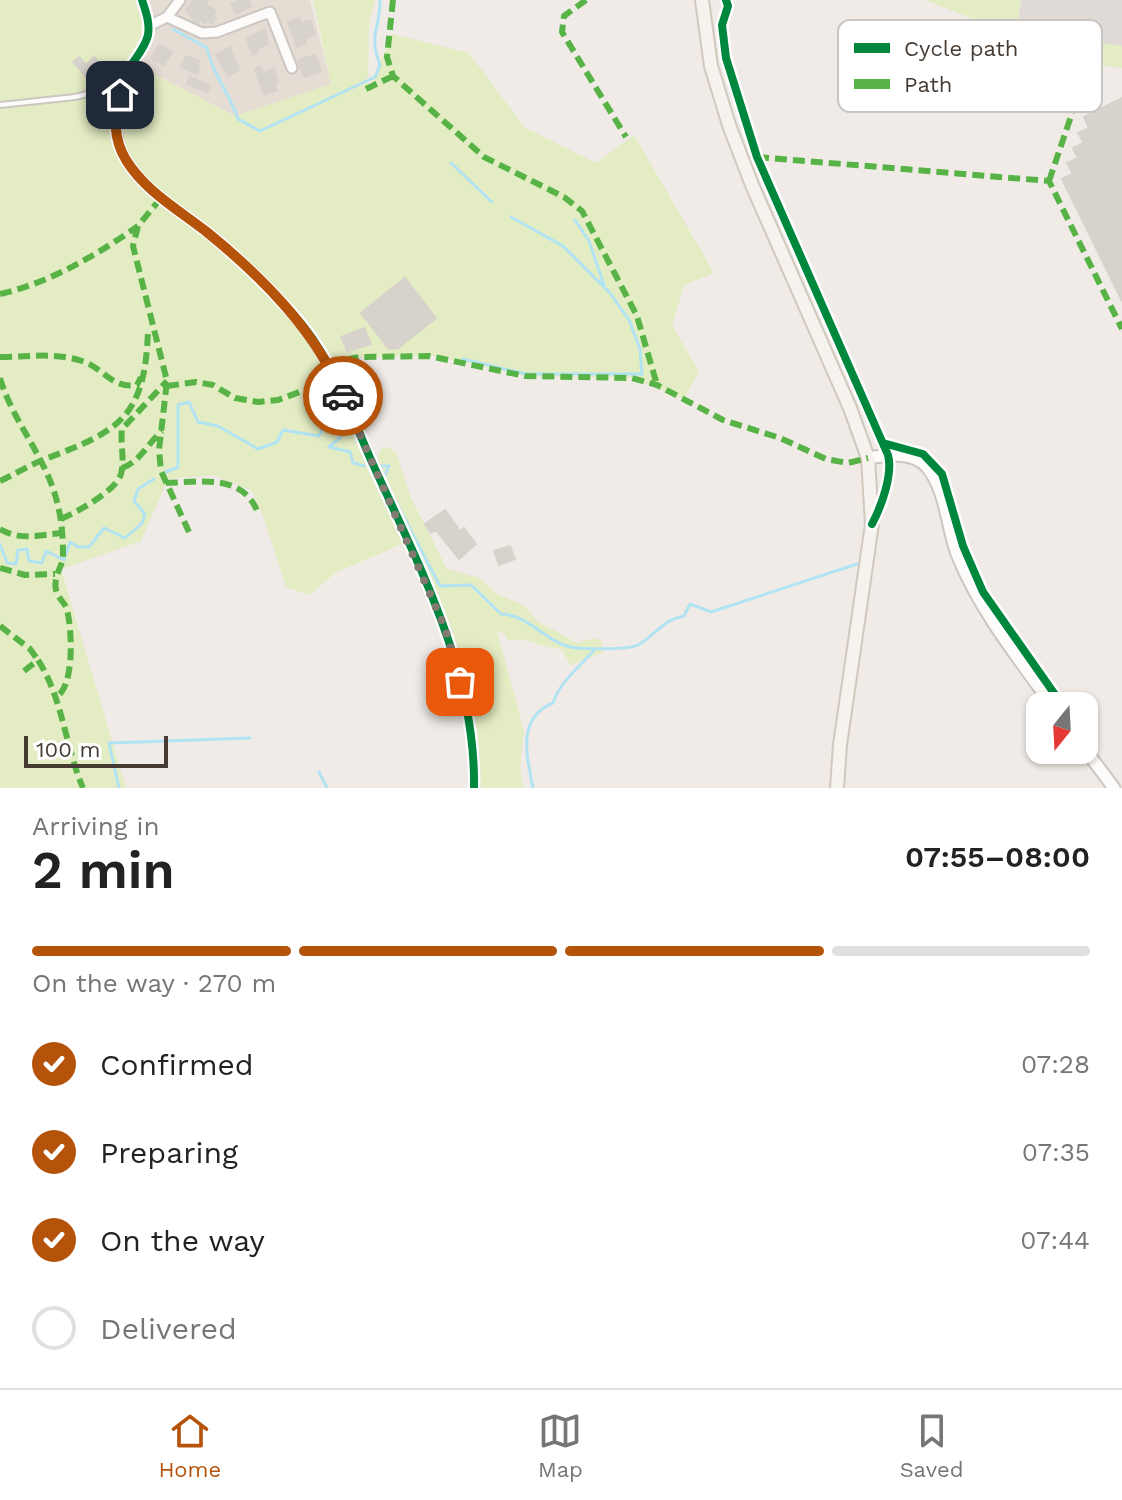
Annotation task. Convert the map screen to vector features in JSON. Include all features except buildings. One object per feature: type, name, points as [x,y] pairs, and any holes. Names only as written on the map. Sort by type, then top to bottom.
[{"type":"main road","points":[[702,0],[711,66],[729,125],[752,185],[850,408],[868,458],[872,524],[843,720],[837,788]]},
{"type":"street","points":[[142,0],[149,26],[145,43],[123,86],[115,117],[116,133],[133,170],[155,193],[220,243],[280,301],[304,327],[329,363],[445,628],[465,707],[474,788]]},
{"type":"street","points":[[149,26],[167,17],[180,0]]},
{"type":"street","points":[[167,17],[202,33],[217,32],[270,12],[292,68]]},
{"type":"street","points":[[868,458],[908,456],[925,464],[935,480],[957,554],[987,616],[1043,692]]},
{"type":"street","points":[[1096,764],[1114,788]]},
{"type":"lane","points":[[0,105],[75,97],[123,86]]},
{"type":"shaded area","points":[[146,0],[310,0],[331,84],[235,116],[137,65],[152,31]]},
{"type":"shaded area","points":[[1021,0],[1122,0],[1122,46],[1102,43],[1102,20],[1018,20]]},
{"type":"green space","points":[[0,0],[146,0],[152,31],[138,66],[235,116],[331,84],[313,0],[375,0],[369,22],[368,90],[392,34],[469,53],[524,127],[596,163],[634,135],[714,273],[684,285],[672,326],[699,371],[684,399],[632,378],[525,376],[438,356],[359,357],[330,363],[404,543],[335,573],[309,595],[286,587],[252,491],[214,475],[168,479],[141,541],[61,569],[126,788],[0,788]]},
{"type":"green space","points":[[925,0],[1021,0],[1018,20],[976,20]]},
{"type":"green space","points":[[1102,43],[1122,46],[1122,68],[1102,66]]},
{"type":"green space","points":[[390,447],[397,455],[410,496],[447,569],[480,578],[497,594],[525,606],[537,621],[577,643],[595,638],[602,642],[602,653],[571,665],[561,649],[508,640],[504,633],[497,631],[524,731],[520,767],[523,788],[474,788],[454,657],[375,464],[381,449]]},
{"type":"waterway","points":[[173,29],[207,48],[238,119],[260,131],[375,77],[380,65],[375,46],[380,0]]},
{"type":"waterway","points":[[451,163],[492,202]]},
{"type":"waterway","points":[[463,359],[526,374],[642,374],[640,349],[629,320],[610,293],[563,246],[511,217]]},
{"type":"waterway","points":[[575,220],[589,241],[604,285]]},
{"type":"waterway","points":[[166,472],[178,467],[178,405],[189,402],[198,422],[218,426],[258,449],[277,442],[283,430],[319,436],[323,428],[341,428],[340,438],[329,447],[350,452],[353,463],[364,466]]},
{"type":"waterway","points":[[378,466],[389,466],[384,478]]},
{"type":"waterway","points":[[0,544],[7,563],[16,564],[18,550],[27,549],[29,561],[42,563],[46,551],[64,560],[70,542],[78,547],[89,547],[104,528],[125,538],[142,523],[145,514],[134,501],[138,489],[154,479]]},
{"type":"waterway","points":[[387,485],[440,586],[471,585],[501,614],[521,619],[558,642],[578,648],[633,647],[665,624],[684,616],[690,604],[711,612],[857,564]]},
{"type":"waterway","points":[[533,788],[527,751],[533,718],[553,703],[566,681],[594,650]]},
{"type":"waterway","points":[[119,788],[109,743],[250,738]]},
{"type":"waterway","points":[[319,772],[327,788]]},
{"type":"marked path","points":[[393,0],[387,57],[393,76],[484,157],[564,197],[582,211],[637,316],[657,385]]},
{"type":"marked path","points":[[586,0],[564,16],[562,32],[626,137]]},
{"type":"marked path","points":[[366,89],[393,76]]},
{"type":"marked path","points":[[1049,181],[1072,112]]},
{"type":"marked path","points":[[757,157],[1049,181],[1122,329]]},
{"type":"marked path","points":[[161,198],[138,226],[133,246],[167,381],[159,450],[161,471],[189,532]]},
{"type":"marked path","points":[[0,294],[72,267],[138,226]]},
{"type":"marked path","points":[[0,481],[92,439],[124,417],[141,383],[148,331]]},
{"type":"marked path","points":[[329,363],[359,357],[429,356],[525,376],[632,378],[657,385],[723,420],[780,438],[826,459],[848,463],[868,458]]},
{"type":"marked path","points":[[0,357],[72,358],[90,364],[114,381],[128,385],[137,385],[141,377]]},
{"type":"marked path","points":[[167,386],[196,382],[213,385],[235,398],[258,402],[278,400],[318,385],[331,368]]},
{"type":"marked path","points":[[0,378],[13,410],[47,472],[60,518],[63,555],[55,585],[67,610],[70,656],[66,682],[56,697]]},
{"type":"marked path","points":[[61,519],[95,500],[118,481],[122,469],[122,429],[167,381]]},
{"type":"marked path","points":[[122,468],[139,457],[162,431]]},
{"type":"marked path","points":[[166,483],[206,482],[231,486],[242,491],[258,513]]},
{"type":"marked path","points":[[0,529],[22,536],[61,533]]},
{"type":"marked path","points":[[0,568],[25,575],[55,574]]},
{"type":"marked path","points":[[0,626],[30,649],[38,660]]},
{"type":"marked path","points":[[24,671],[38,660],[46,675],[83,788]]},
{"type":"cycle path","points":[[142,0],[148,35],[125,77],[116,111],[116,134],[123,155],[151,190],[212,236],[272,292],[305,328],[328,364],[441,619],[465,702],[472,745],[474,788]]},
{"type":"cycle path","points":[[726,0],[728,6],[722,25],[726,58],[757,157],[888,455],[886,490],[872,524]]},
{"type":"cycle path","points":[[883,443],[923,454],[942,474],[963,546],[983,592],[1053,692]]},
{"type":"way so far","points":[[343,396],[445,628],[460,682]]},
{"type":"route","points":[[120,95],[115,117],[116,133],[133,170],[155,193],[220,243],[288,309],[321,350],[343,396]]}]
